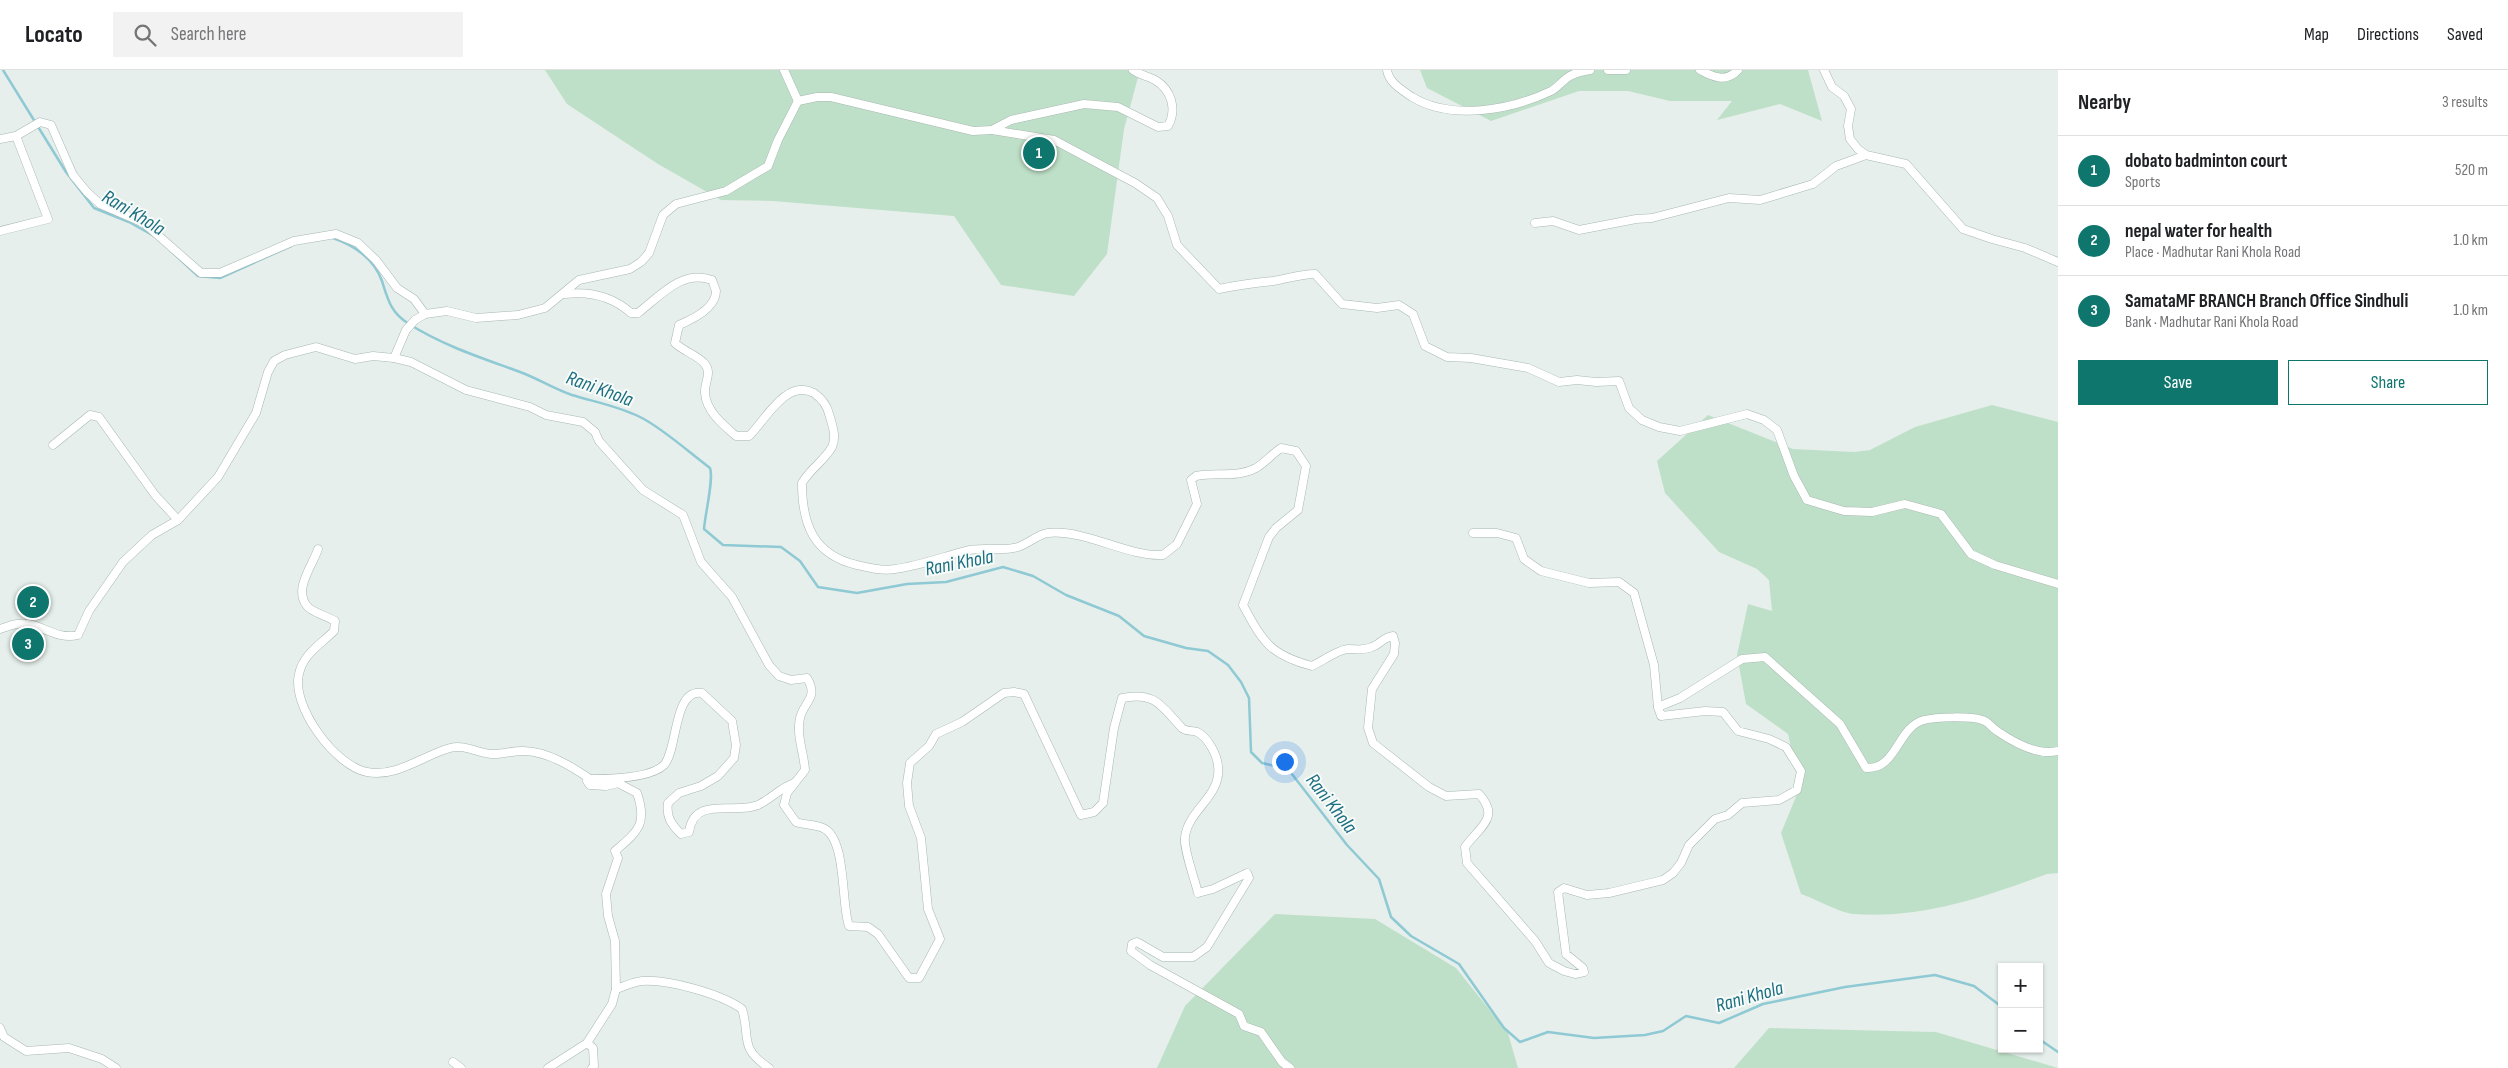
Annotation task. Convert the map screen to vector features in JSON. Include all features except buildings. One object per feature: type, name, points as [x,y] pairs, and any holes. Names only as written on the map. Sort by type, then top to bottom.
[{"type":"street","points":[[784,70],[798,101]]},
{"type":"street","points":[[992,130],[1011,120],[1084,104],[1118,107],[1158,127],[1168,126],[1173,110],[1172,99],[1167,90],[1155,80],[1139,75],[1133,70]]},
{"type":"street","points":[[1387,70],[1388,75],[1398,88],[1424,104],[1473,111],[1513,107],[1554,90],[1571,75],[1590,70]]},
{"type":"street","points":[[1608,70],[1626,70]]},
{"type":"street","points":[[1700,70],[1717,78],[1732,76],[1738,70]]},
{"type":"street","points":[[1824,70],[1832,87],[1844,96],[1851,109],[1848,126],[1850,139],[1866,155],[1906,164],[1963,228],[1992,240],[2025,248],[2058,262]]},
{"type":"street","points":[[798,101],[817,97],[831,97],[974,131],[992,130],[1054,140],[1135,183],[1158,198],[1168,216],[1177,245],[1219,289],[1247,282],[1271,281],[1302,274],[1315,274],[1342,304],[1377,308],[1399,305],[1413,314],[1425,346],[1447,358],[1472,358],[1528,368],[1559,382],[1577,380],[1596,382],[1619,381],[1629,408],[1642,420],[1659,427],[1680,431],[1747,414],[1764,420],[1777,430],[1794,476],[1807,500],[1844,511],[1872,512],[1905,504],[1941,514],[1971,554],[1995,565],[2058,584]]},
{"type":"street","points":[[394,358],[406,330],[415,320],[425,314],[447,311],[476,318],[518,315],[545,308],[565,294],[579,280],[630,269],[641,262],[648,252],[663,215],[676,204],[726,191],[768,166],[778,140],[798,101]]},
{"type":"street","points":[[0,139],[16,136],[40,122],[51,125],[73,174],[87,192],[100,204],[144,224],[201,273],[220,273],[294,241],[336,234],[358,243],[376,260],[397,288],[414,299],[425,314]]},
{"type":"street","points":[[0,231],[48,219],[16,136]]},
{"type":"street","points":[[1535,223],[1553,221],[1580,230],[1636,218],[1652,218],[1730,198],[1760,200],[1813,184],[1836,166],[1866,155]]},
{"type":"street","points":[[565,294],[580,292],[599,296],[618,302],[631,313],[638,313],[664,290],[683,280],[698,275],[712,280],[716,292],[713,301],[700,314],[679,324],[675,336],[675,343],[680,348],[704,362],[708,371],[705,392],[711,410],[736,436],[748,436],[786,395],[799,390],[809,391],[820,397],[828,409],[835,433],[832,447],[807,473],[802,482],[811,533],[830,556],[842,562],[876,570],[895,569],[942,559],[966,551],[1020,546],[1046,533],[1065,533],[1117,545],[1139,553],[1163,555],[1177,544],[1192,517],[1197,504],[1191,480],[1196,476],[1238,474],[1254,469],[1269,459],[1280,448],[1296,451],[1306,466],[1298,510],[1276,528],[1269,537],[1243,605],[1272,650],[1286,659],[1312,666],[1348,649],[1358,651],[1375,647],[1384,637],[1392,636],[1395,643],[1394,654],[1372,689],[1368,728],[1372,743],[1429,787],[1446,796],[1478,794],[1485,801],[1489,808],[1489,818],[1465,847],[1467,863],[1535,940],[1549,963],[1564,971],[1575,974],[1584,972],[1583,968],[1566,954],[1558,892],[1564,888],[1587,895],[1609,893],[1663,880],[1673,873],[1682,862],[1689,845],[1715,819],[1728,815],[1742,803],[1779,800],[1797,790],[1801,771],[1786,747],[1738,731],[1723,712],[1705,710],[1661,716],[1658,707],[1654,666],[1634,593],[1619,582],[1589,583],[1541,571],[1524,559],[1516,538],[1497,533],[1473,533]]},
{"type":"street","points":[[0,629],[27,624],[56,634],[71,637],[78,635],[89,611],[122,562],[152,535],[178,520],[213,483],[256,413],[268,372],[274,361],[285,354],[316,347],[355,359],[373,356],[411,362],[466,390],[530,407],[546,415],[582,422],[595,432],[599,441],[643,490],[683,515],[701,562],[732,598],[769,665],[779,676],[791,680],[807,678],[812,686],[812,696],[800,717],[799,726],[805,770],[787,793],[784,805],[796,822],[822,828],[831,834],[837,851],[846,903],[845,916],[849,926],[868,927],[878,934],[908,978],[919,978],[940,939],[928,909],[921,838],[909,806],[907,783],[910,763],[929,746],[936,734],[962,722],[1004,693],[1024,694],[1081,815],[1094,812],[1103,803],[1114,728],[1122,698],[1136,695],[1162,704],[1184,730],[1198,732],[1212,747],[1218,767],[1215,790],[1189,824],[1185,835],[1198,893],[1213,889],[1247,873],[1250,878],[1207,946],[1193,957],[1163,957],[1137,942],[1132,944],[1131,951],[1150,965],[1238,1014],[1244,1026],[1260,1032],[1282,1062],[1290,1068]]},
{"type":"street","points":[[53,445],[90,415],[99,417],[155,495],[178,520]]},
{"type":"street","points":[[318,549],[304,581],[303,599],[307,607],[335,621],[334,631],[312,650],[302,665],[297,688],[320,736],[341,760],[368,772],[383,773],[451,748],[465,747],[491,754],[526,751],[547,755],[590,779],[644,775],[664,764],[672,750],[675,727],[685,702],[690,694],[695,692],[702,694],[732,721],[736,745],[734,758],[723,772],[701,786],[679,793],[668,803],[667,813],[672,825],[681,834],[689,832],[690,822],[703,810],[751,807],[760,804],[781,788],[794,783]]},
{"type":"street","points":[[1658,707],[1680,698],[1742,659],[1765,657],[1840,724],[1866,768],[1876,769],[1886,762],[1906,732],[1914,724],[1925,720],[1961,718],[1983,720],[2022,745],[2040,750],[2058,751]]},
{"type":"street","points":[[548,1068],[587,1043],[612,1004],[616,989],[615,941],[608,916],[606,894],[618,858],[615,851],[636,834],[641,806],[637,793],[629,787],[618,783],[606,786],[590,785],[587,781],[590,779]]},
{"type":"street","points":[[616,989],[632,983],[650,981],[700,990],[725,999],[742,1009],[745,1040],[750,1051],[753,1056],[769,1068]]},
{"type":"street","points":[[0,1028],[4,1037],[26,1051],[69,1048],[102,1059],[116,1068]]},
{"type":"street","points":[[587,1043],[594,1053],[594,1066],[592,1068]]},
{"type":"street","points":[[453,1062],[461,1068]]},
{"type":"green space","points":[[545,70],[1140,70],[1124,129],[1107,254],[1074,296],[1001,285],[954,216],[773,201],[721,200],[658,164],[567,104]]},
{"type":"green space","points":[[1420,70],[1808,70],[1822,121],[1780,104],[1717,120],[1732,101],[1670,101],[1628,91],[1579,91],[1491,121],[1427,88]]},
{"type":"green space","points":[[1992,405],[2058,422],[2058,873],[2047,874],[2000,891],[1929,910],[1879,915],[1848,913],[1801,894],[1781,833],[1800,787],[1788,734],[1746,704],[1737,655],[1748,604],[1772,611],[1769,580],[1757,569],[1719,552],[1665,493],[1657,461],[1708,415],[1793,449],[1854,452],[1870,450],[1915,427]]},
{"type":"green space","points":[[1275,914],[1375,919],[1456,968],[1508,1033],[1518,1068],[1157,1068],[1185,1006]]},
{"type":"green space","points":[[1769,1028],[1936,1032],[1998,1050],[1998,1053],[2007,1053],[2058,1068],[1734,1068]]},
{"type":"waterway","name":"Rani Khola","points":[[3,70],[66,172],[94,208],[129,222],[154,236]]},
{"type":"waterway","name":"Rani Khola","points":[[333,238],[356,249],[369,260],[382,281],[394,311],[403,320],[422,332],[449,345],[526,374],[565,393],[632,413],[657,427],[710,468],[710,488],[704,529],[723,545],[781,547],[800,561],[818,587],[857,593],[907,584],[946,582],[1003,567],[1033,576],[1066,595],[1119,616],[1144,636],[1186,648],[1208,651],[1228,665],[1241,682],[1249,698],[1251,752],[1262,763],[1288,769],[1347,845],[1379,879],[1391,917],[1411,936],[1459,964],[1504,1028],[1520,1042],[1548,1032],[1594,1038],[1645,1035],[1663,1031],[1686,1016],[1719,1023],[1763,1004],[1845,987],[1935,975],[1974,986],[1998,1004]]},
{"type":"waterway","name":"Rani Khola","points":[[171,251],[198,276],[220,278],[291,246]]},
{"type":"waterway","name":"Rani Khola","points":[[2043,1042],[2058,1052]]},
{"type":"place","name":"dobato badminton court","points":[[1039,153]]},
{"type":"place","name":"nepal water for health","points":[[33,602]]},
{"type":"place","name":"SamataMF BRANCH Branch Office Sindhuli","points":[[28,644]]}]
